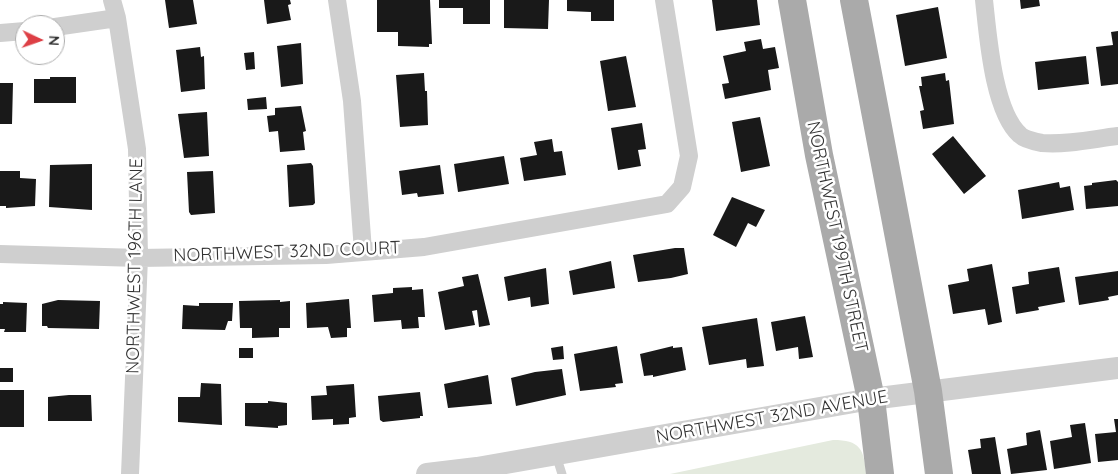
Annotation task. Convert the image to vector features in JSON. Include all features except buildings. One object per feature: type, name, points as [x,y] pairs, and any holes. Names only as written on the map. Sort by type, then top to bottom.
[{"type":"main road","name":"NORTHWEST 199TH STREET","points":[[792,0],[819,155],[871,399],[880,474]]},
{"type":"main road","points":[[854,0],[928,391],[939,474]]},
{"type":"street","name":"NORTHWEST 196TH LANE","points":[[112,0],[117,18],[137,149],[139,258],[130,474]]},
{"type":"street","points":[[337,0],[352,101],[363,250]]},
{"type":"street","name":"NORTHWEST 32ND COURT","points":[[0,254],[139,258],[326,255],[363,250],[424,247],[667,204],[682,187],[690,156],[664,0]]},
{"type":"street","points":[[984,0],[991,61],[1004,112],[1020,136],[1040,143],[1063,143],[1118,136]]},
{"type":"street","points":[[65,26],[117,18]]},
{"type":"street","points":[[0,34],[15,32]]},
{"type":"street","name":"NORTHWEST 32ND AVENUE","points":[[427,474],[559,464],[871,399],[1118,368]]},
{"type":"shaded area","points":[[833,440],[849,442],[859,448],[864,458],[866,474],[670,474]]}]
